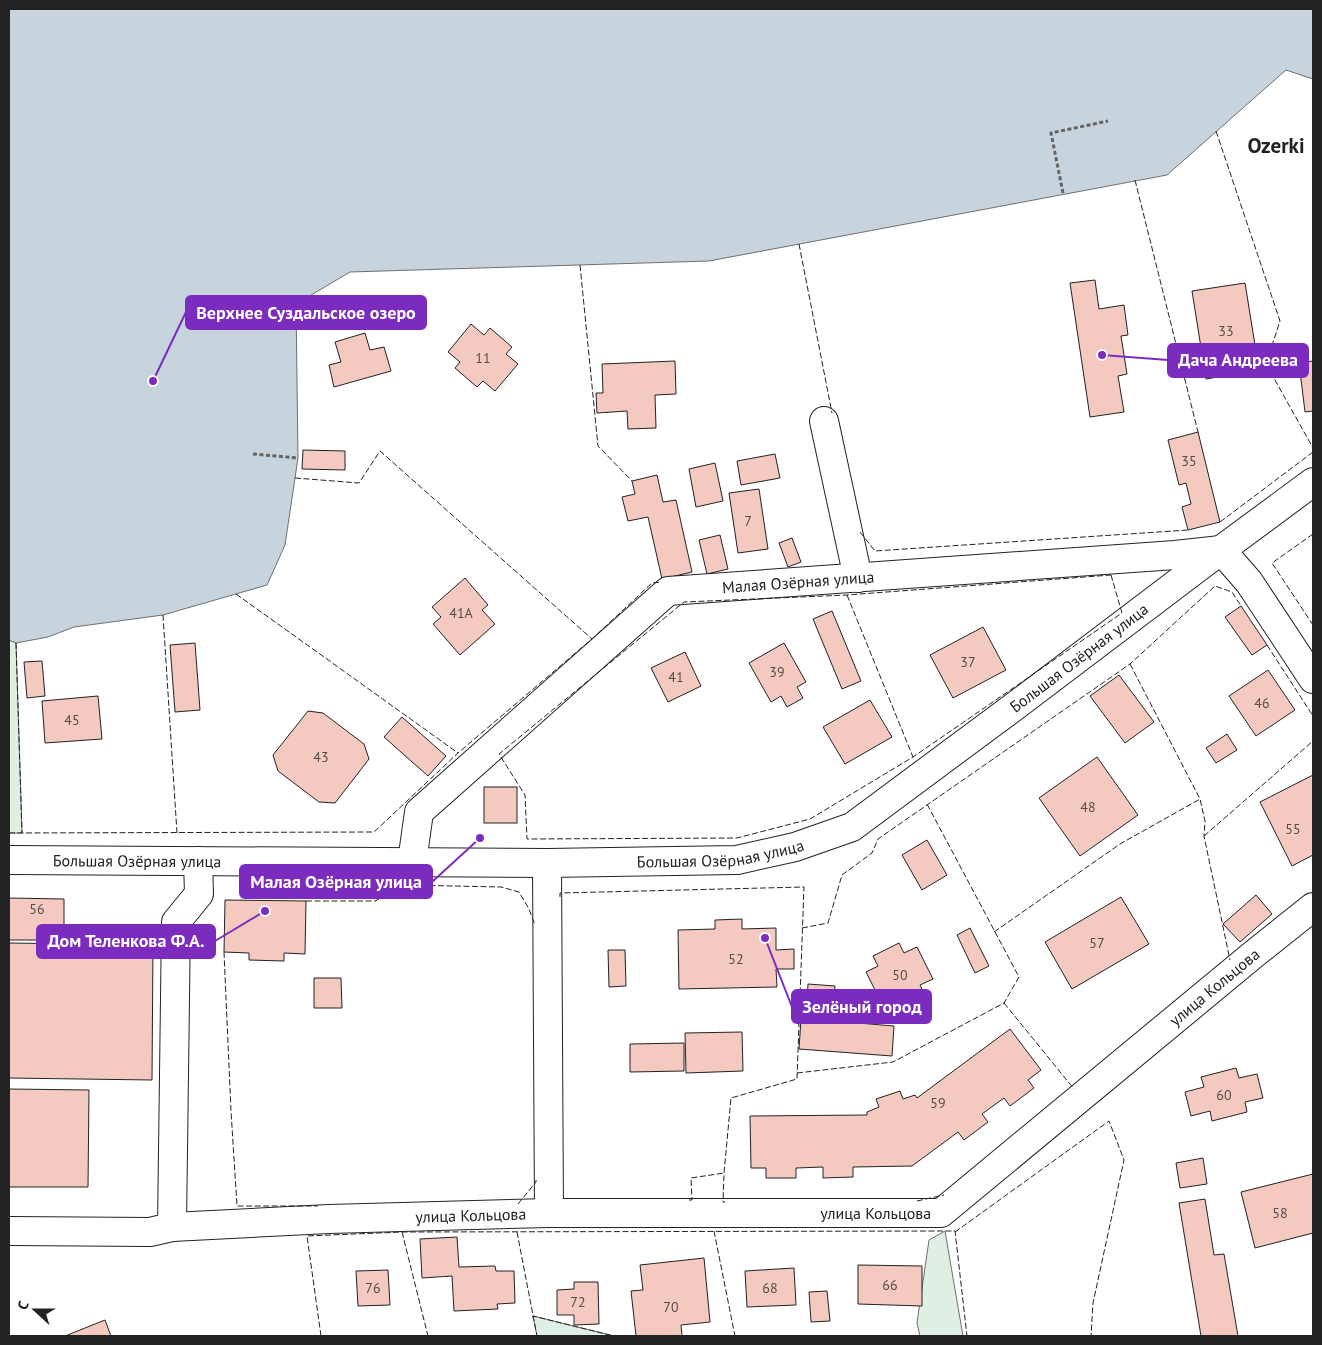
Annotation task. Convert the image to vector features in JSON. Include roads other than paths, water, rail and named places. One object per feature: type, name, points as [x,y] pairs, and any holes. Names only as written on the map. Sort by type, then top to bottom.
[{"type":"street","points":[[824,421],[858,578]]},
{"type":"street","name":"Большая Озёрная улица","points":[[9,860],[547,863],[738,860],[795,847],[852,827],[1313,482]]},
{"type":"street","points":[[1221,550],[1249,582],[1313,679]]},
{"type":"street","name":"Малая Озёрная улица","points":[[412,862],[419,812],[668,591],[1175,555],[1221,550]]},
{"type":"street","points":[[172,1227],[176,922],[199,894],[198,861]]},
{"type":"street","points":[[547,863],[549,1213]]},
{"type":"street","name":"улица Кольцова","points":[[9,1231],[150,1232],[172,1227],[329,1219],[549,1213],[941,1214],[1313,907]]},
{"type":"place","name":"Дача Андреева","points":[[1102,355]]},
{"type":"place","name":"Верхнее Суздальское озеро","points":[[153,381]]},
{"type":"place","name":"Малая Озёрная улица","points":[[480,838]]},
{"type":"place","name":"Дом Теленкова Ф.А.","points":[[265,911]]},
{"type":"place","name":"Зелёный город","points":[[765,938]]},
{"type":"district","name":"Ozerki","points":[[1276,145]]}]
